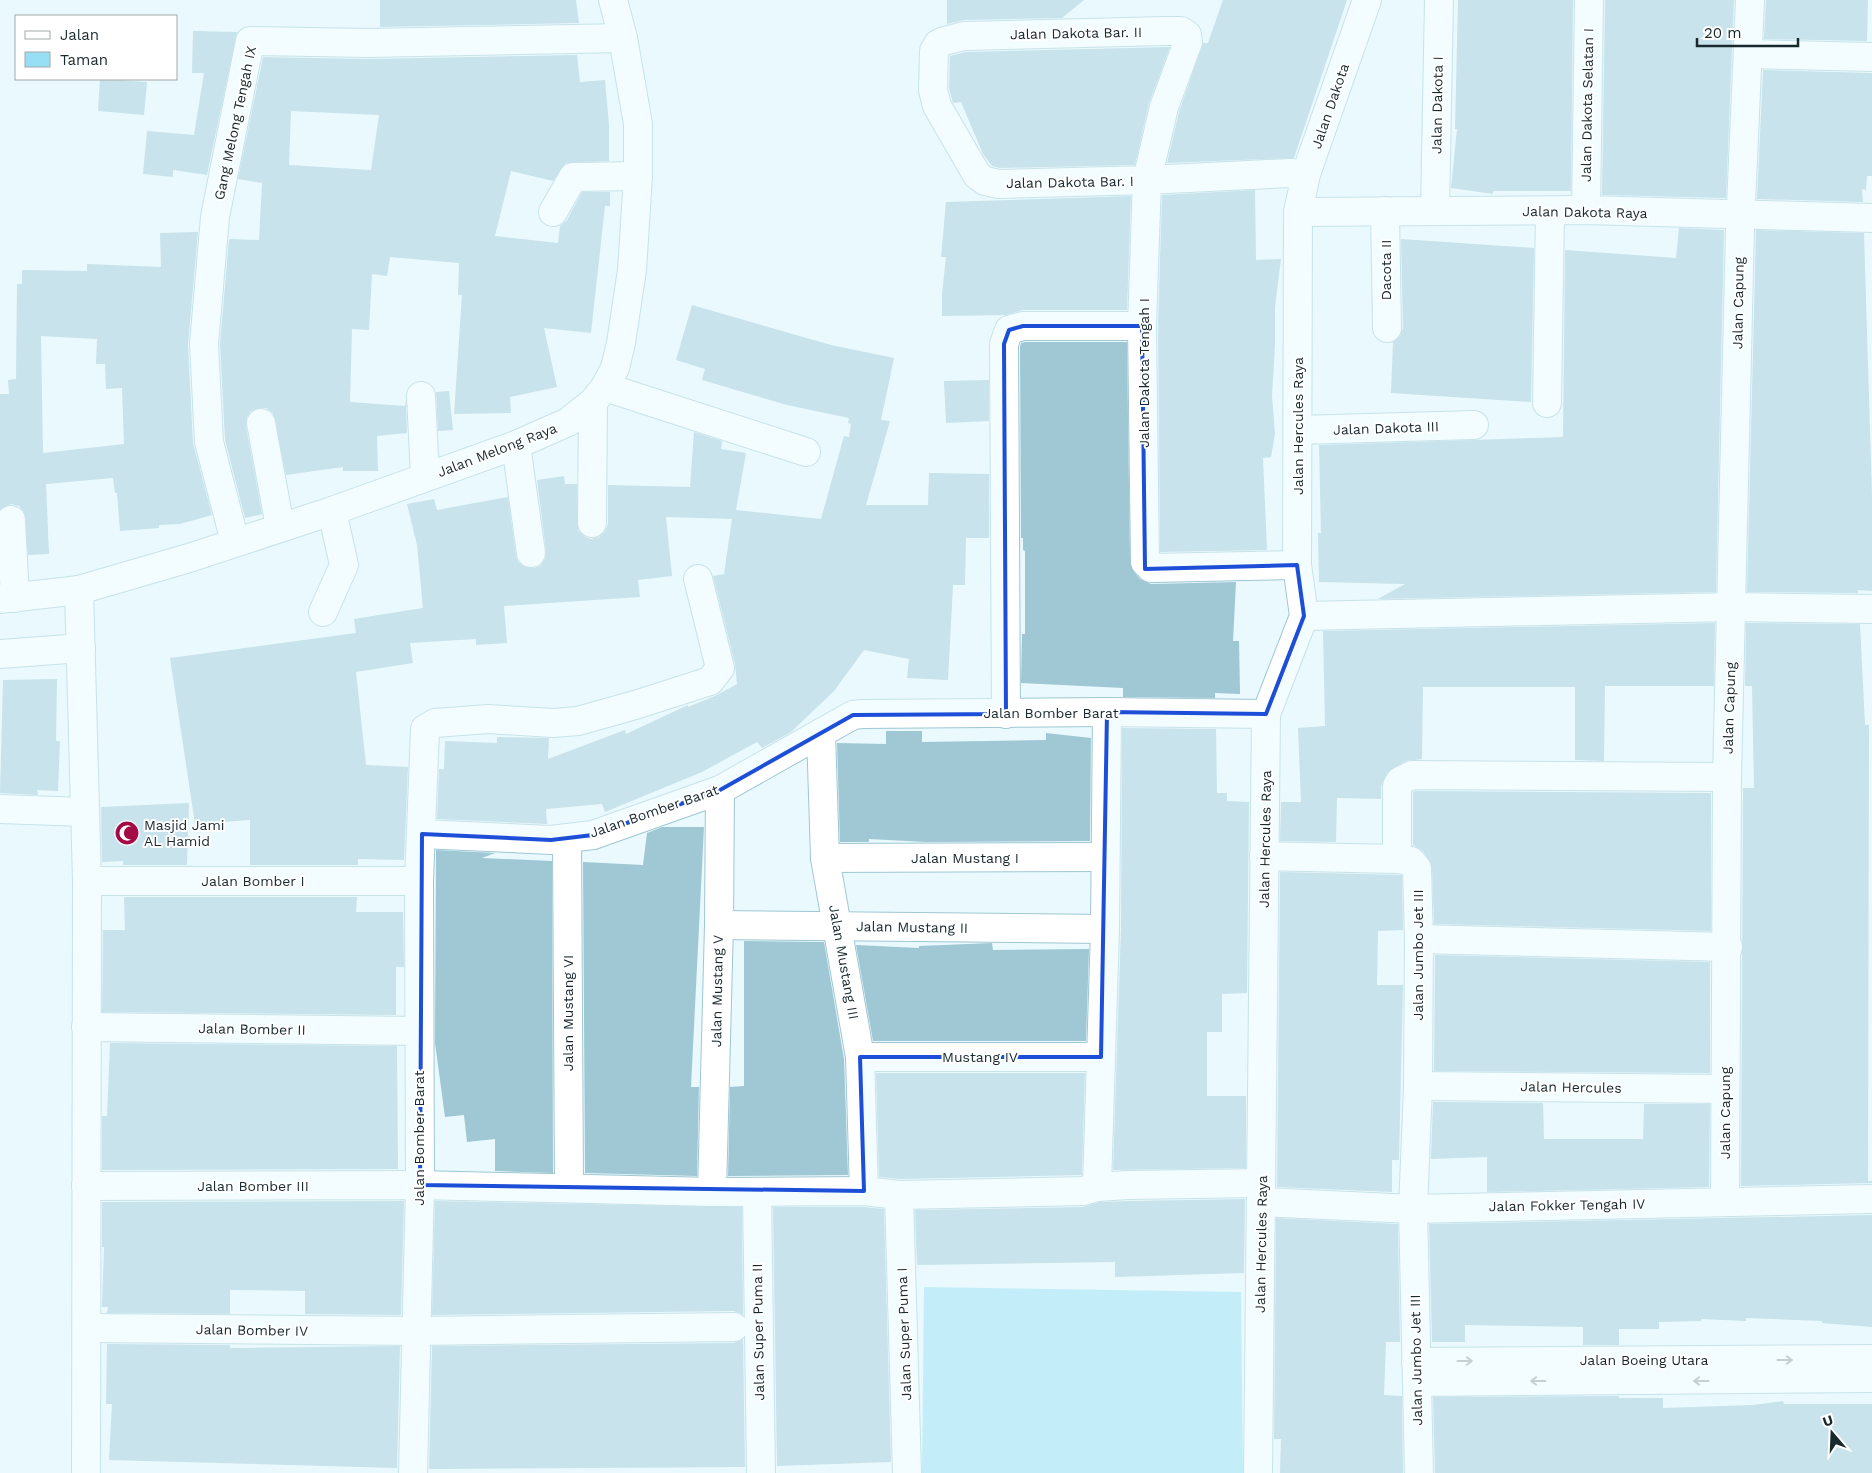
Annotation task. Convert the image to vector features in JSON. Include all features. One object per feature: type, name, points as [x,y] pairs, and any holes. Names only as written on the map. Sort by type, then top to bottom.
[{"type":"street","name":"Jalan Melong Raya","points":[[7,598],[79,590],[189,558],[332,511],[516,445],[568,422],[599,395],[615,368],[621,343],[632,270],[638,176],[638,124],[623,38],[612,0]]},
{"type":"street","name":"Jalan Dakota","points":[[1298,212],[1306,174],[1366,0]]},
{"type":"street","name":"Jalan Dakota I","points":[[1435,211],[1440,0]]},
{"type":"street","name":"Jalan Dakota Selatan I","points":[[1586,210],[1590,0]]},
{"type":"street","name":"Jalan Capung","points":[[1725,1201],[1724,1089],[1728,946],[1727,777],[1740,215],[1750,0]]},
{"type":"street","name":"Jalan Dakota Bar. II","points":[[964,36],[1165,31],[1181,31],[1187,35]]},
{"type":"street","name":"Jalan Dakota Tengah I","points":[[1187,35],[1188,42],[1164,107],[1147,180],[1142,326],[1145,562],[1151,568],[1297,565]]},
{"type":"street","name":"Jalan Dakota Bar. I","points":[[964,36],[938,44],[934,51],[933,90],[937,106],[977,175],[985,181],[999,184],[1306,174]]},
{"type":"street","name":"Gang Melong Tengah IX","points":[[235,542],[209,442],[204,344],[215,217],[250,41],[368,43],[623,38]]},
{"type":"street","points":[[1748,54],[1872,57]]},
{"type":"street","points":[[553,212],[573,177],[638,176]]},
{"type":"street","name":"Jalan Dakota Raya","points":[[1298,212],[1586,210],[1872,218]]},
{"type":"street","name":"Dacota II","points":[[1386,211],[1387,328]]},
{"type":"street","points":[[1547,403],[1550,211]]},
{"type":"street","name":"Jalan Hercules Raya","points":[[1258,1473],[1266,714],[1304,616],[1297,565],[1298,212]]},
{"type":"street","points":[[1006,714],[1004,344],[1009,330],[1023,326],[1142,326]]},
{"type":"street","points":[[592,523],[599,395],[806,452]]},
{"type":"street","points":[[422,396],[425,477]]},
{"type":"street","points":[[260,423],[280,527]]},
{"type":"street","name":"Jalan Dakota III","points":[[1298,430],[1474,425]]},
{"type":"street","points":[[516,445],[531,553]]},
{"type":"street","points":[[322,612],[344,564],[332,511]]},
{"type":"street","points":[[7,598],[11,520]]},
{"type":"street","points":[[422,834],[425,730],[435,723],[488,719],[554,723],[578,721],[710,681],[720,668],[698,579]]},
{"type":"street","points":[[79,590],[87,881],[86,1473]]},
{"type":"street","points":[[1304,616],[1732,607],[1872,609]]},
{"type":"street","points":[[0,654],[81,648]]},
{"type":"street","points":[[1096,1187],[1105,929],[1107,712]]},
{"type":"street","name":"Jalan Bomber Barat","points":[[413,1473],[418,1331],[420,1185],[418,1031],[422,834],[552,840],[593,834],[720,790],[853,715],[1107,712],[1266,714]]},
{"type":"street","name":"Jalan Mustang III","points":[[822,733],[825,858],[839,927],[860,1057],[864,1191]]},
{"type":"street","points":[[1264,856],[1397,859],[1397,786],[1405,777],[1412,775],[1727,777]]},
{"type":"street","name":"Jalan Mustang V","points":[[712,1192],[719,925],[720,790]]},
{"type":"street","points":[[0,809],[84,812]]},
{"type":"street","name":"Jalan Mustang VI","points":[[567,838],[569,1187]]},
{"type":"street","name":"Jalan Mustang I","points":[[825,858],[1105,857]]},
{"type":"street","name":"Jalan Jumbo Jet III","points":[[1397,859],[1411,861],[1417,868],[1419,939],[1418,1086],[1413,1209],[1419,1473]]},
{"type":"street","name":"Jalan Bomber I","points":[[87,881],[420,881]]},
{"type":"street","name":"Jalan Mustang II","points":[[719,925],[1105,929]]},
{"type":"street","points":[[1419,939],[1728,946]]},
{"type":"street","name":"Jalan Bomber II","points":[[86,1027],[418,1031]]},
{"type":"street","name":"Mustang IV","points":[[860,1057],[1101,1057]]},
{"type":"street","name":"Jalan Hercules","points":[[1418,1086],[1724,1089]]},
{"type":"street","name":"Jalan Bomber III","points":[[86,1186],[420,1185],[569,1187],[712,1192],[864,1191]]},
{"type":"street","name":"Jalan Fokker Tengah IV","points":[[864,1191],[899,1195],[1083,1191],[1096,1187],[1262,1193],[1413,1209],[1872,1199]]},
{"type":"street","name":"Jalan Super Puma II","points":[[757,1192],[761,1473]]},
{"type":"street","name":"Jalan Super Puma I","points":[[899,1195],[907,1473]]},
{"type":"street","name":"Jalan Bomber IV","points":[[87,1328],[418,1331],[734,1327]]},
{"type":"street","name":"Jalan Boeing Utara","points":[[1745,1370],[1872,1359]]},
{"type":"street","name":"Jalan Boeing Utara","points":[[1416,1372],[1745,1370],[1872,1378]]},
{"type":"highlighted area","points":[[1023,326],[1142,326],[1145,569],[1297,565],[1304,616],[1266,714],[1107,712],[1101,1057],[860,1057],[864,1191],[420,1185],[422,834],[551,840],[593,835],[720,790],[853,715],[1006,714],[1004,344],[1009,330]]},
{"type":"green space","points":[[924,1287],[1241,1292],[1243,1473],[922,1473]]},
{"type":"building","points":[[380,0],[576,0],[579,23],[380,27]]},
{"type":"building","points":[[947,0],[1084,0],[1062,18],[964,20],[947,24]]},
{"type":"building","points":[[1223,0],[1347,0],[1294,158],[1167,163],[1179,112],[1203,43],[1208,43]]},
{"type":"building","points":[[1458,0],[1573,0],[1571,191],[1493,191],[1493,194],[1451,188],[1457,129],[1455,129]]},
{"type":"building","points":[[1605,0],[1734,0],[1726,198],[1602,195]]},
{"type":"building","points":[[1766,0],[1868,0],[1867,41],[1764,39]]},
{"type":"building","points":[[193,31],[237,32],[207,175],[173,170],[173,177],[143,174],[147,131],[194,135],[204,73],[192,73]]},
{"type":"building","points":[[1170,47],[1149,103],[1135,165],[1000,168],[992,166],[983,154],[961,102],[953,103],[949,88],[950,56],[966,52]]},
{"type":"building","points":[[577,55],[580,82],[605,80],[609,125],[609,161],[566,163],[553,181],[511,171],[495,236],[558,243],[560,226],[567,220],[582,192],[610,192],[610,206],[605,206],[591,333],[544,328],[557,387],[510,397],[511,413],[454,414],[462,295],[458,295],[459,263],[390,257],[387,276],[372,274],[369,330],[352,329],[350,402],[405,406],[406,400],[407,433],[377,436],[378,471],[343,471],[343,467],[286,475],[273,413],[266,408],[251,411],[247,417],[246,426],[262,514],[245,518],[225,440],[220,344],[229,239],[259,240],[262,183],[238,179],[263,57],[368,59]],"holes":[[[291,111],[379,115],[371,170],[289,165]]]},
{"type":"building","points":[[1763,70],[1872,73],[1872,176],[1867,176],[1866,190],[1862,189],[1863,202],[1757,199]]},
{"type":"building","points":[[100,80],[147,82],[144,115],[98,111]]},
{"type":"building","points":[[1255,190],[1256,260],[1281,259],[1275,307],[1272,396],[1275,434],[1271,457],[1263,458],[1267,550],[1160,552],[1158,326],[1162,195]]},
{"type":"building","points":[[1131,196],[1127,310],[1023,310],[1006,315],[942,316],[946,257],[941,257],[946,202]]},
{"type":"building","points":[[1679,228],[1724,230],[1716,592],[1378,599],[1405,584],[1319,582],[1318,533],[1321,533],[1319,445],[1563,437],[1565,250],[1676,258]]},
{"type":"building","points":[[1756,230],[1864,233],[1872,496],[1872,591],[1858,590],[1858,593],[1747,592]]},
{"type":"building","points":[[198,232],[188,345],[193,443],[212,515],[180,524],[159,525],[159,528],[120,531],[117,493],[115,493],[113,478],[46,484],[49,554],[28,555],[24,512],[19,506],[11,504],[0,510],[0,394],[9,394],[8,380],[16,379],[17,284],[22,284],[22,270],[87,271],[87,264],[161,267],[160,233]],"holes":[[[41,336],[97,339],[96,364],[105,364],[106,389],[122,388],[124,444],[43,453]]]},
{"type":"building","points":[[1401,239],[1534,248],[1531,402],[1391,393],[1393,342],[1400,336],[1403,328]]},
{"type":"building","points":[[692,305],[831,345],[894,358],[881,420],[890,421],[866,505],[928,505],[929,473],[989,474],[989,538],[966,538],[965,585],[953,585],[948,680],[907,678],[909,659],[864,650],[834,691],[791,732],[762,748],[757,742],[702,772],[605,812],[602,804],[546,809],[547,824],[437,819],[439,769],[444,769],[445,741],[497,743],[497,737],[549,738],[548,759],[625,730],[626,734],[688,705],[688,707],[715,696],[737,684],[735,664],[713,576],[724,574],[732,519],[666,517],[672,576],[638,580],[640,597],[504,606],[507,643],[476,645],[476,639],[410,643],[413,663],[356,672],[366,765],[408,767],[404,860],[358,859],[358,865],[250,865],[250,820],[195,824],[170,658],[356,633],[354,619],[423,608],[417,545],[407,504],[434,499],[437,510],[508,497],[518,562],[525,567],[534,568],[540,566],[545,559],[546,551],[537,480],[564,476],[565,484],[577,484],[578,530],[585,537],[591,539],[599,537],[605,531],[608,524],[608,485],[690,487],[694,432],[722,441],[721,449],[746,453],[736,510],[821,519],[844,436],[849,437],[851,424],[848,423],[849,418],[787,405],[702,380],[705,369],[676,360]]},
{"type":"building","points":[[1127,342],[1130,563],[1140,579],[1151,584],[1236,582],[1233,641],[1239,641],[1240,694],[1215,693],[1215,698],[1123,697],[1123,688],[1021,683],[1022,634],[1025,634],[1025,551],[1023,550],[1023,538],[1021,538],[1020,347],[1021,343]]},
{"type":"building","points":[[989,380],[989,421],[946,423],[944,381]]},
{"type":"building","points":[[449,391],[453,430],[438,431],[436,392]]},
{"type":"building","points":[[1715,623],[1714,686],[1605,686],[1604,761],[1575,760],[1575,687],[1423,687],[1422,759],[1405,761],[1387,773],[1381,786],[1381,799],[1337,798],[1336,842],[1280,841],[1281,802],[1301,802],[1298,728],[1325,726],[1323,631]]},
{"type":"building","points":[[1746,623],[1860,624],[1865,725],[1869,725],[1868,1181],[1872,1181],[1872,1183],[1741,1186],[1743,788],[1754,788],[1752,686],[1745,686]]},
{"type":"building","points":[[57,679],[56,741],[60,741],[58,791],[37,790],[38,795],[0,793],[3,680]]},
{"type":"building","points":[[1122,728],[1216,729],[1217,793],[1227,793],[1227,801],[1249,802],[1247,993],[1222,994],[1222,1032],[1207,1032],[1207,1096],[1246,1096],[1246,1168],[1113,1170],[1121,929]]},
{"type":"building","points":[[886,731],[922,731],[922,742],[1046,740],[1046,733],[1091,738],[1090,841],[926,842],[869,839],[869,842],[840,842],[837,743],[886,744]]},
{"type":"building","points":[[1413,792],[1711,793],[1711,931],[1434,924],[1432,867],[1423,851],[1413,845]]},
{"type":"building","name":"Masjid Jami AL Hamid","points":[[189,803],[187,865],[123,865],[123,861],[102,862],[101,807]]},
{"type":"building","points":[[662,827],[704,827],[691,1087],[699,1087],[697,1176],[585,1173],[583,862],[643,865],[647,833]]},
{"type":"building","points":[[436,850],[495,853],[482,858],[552,861],[553,1173],[495,1171],[495,1139],[467,1142],[464,1115],[445,1117],[435,1043]]},
{"type":"building","points":[[1280,872],[1402,875],[1403,930],[1378,931],[1377,985],[1403,985],[1399,1160],[1392,1160],[1392,1192],[1277,1187]]},
{"type":"building","points":[[124,897],[357,897],[356,912],[403,912],[404,967],[396,967],[396,1015],[102,1012],[103,930],[125,930]]},
{"type":"building","points":[[744,941],[824,942],[844,1059],[848,1175],[728,1176],[730,1087],[744,1086]]},
{"type":"building","points":[[992,943],[993,950],[1089,949],[1086,1041],[873,1041],[856,945],[919,948],[919,946]]},
{"type":"building","points":[[1435,955],[1710,962],[1710,1073],[1434,1071]]},
{"type":"building","points":[[110,1043],[397,1046],[398,1169],[102,1170],[102,1116],[107,1116]]},
{"type":"building","points":[[876,1073],[1085,1073],[1082,1175],[900,1179],[879,1177]]},
{"type":"building","points":[[1433,1102],[1543,1103],[1544,1139],[1643,1139],[1644,1104],[1710,1104],[1709,1187],[1487,1192],[1487,1157],[1431,1159]]},
{"type":"building","points":[[1245,1199],[1244,1273],[1115,1277],[1115,1262],[917,1265],[915,1210],[1083,1207],[1100,1202]]},
{"type":"building","points":[[404,1201],[401,1315],[305,1314],[305,1291],[230,1290],[230,1314],[107,1313],[108,1307],[102,1307],[104,1247],[102,1247],[102,1202]]},
{"type":"building","points":[[435,1201],[742,1207],[743,1315],[734,1311],[432,1315]]},
{"type":"building","points":[[773,1207],[863,1207],[884,1209],[891,1462],[777,1466]]},
{"type":"building","points":[[1872,1215],[1872,1327],[1822,1323],[1822,1321],[1746,1318],[1746,1321],[1701,1319],[1701,1321],[1659,1322],[1659,1329],[1619,1329],[1619,1345],[1583,1345],[1583,1327],[1465,1325],[1465,1342],[1432,1342],[1429,1224]]},
{"type":"building","points":[[1276,1218],[1398,1224],[1400,1342],[1386,1342],[1384,1395],[1402,1396],[1403,1473],[1280,1473],[1281,1439],[1274,1439]]},
{"type":"building","points":[[743,1339],[745,1467],[429,1469],[432,1346],[734,1343]]},
{"type":"building","points":[[107,1344],[230,1345],[230,1348],[400,1346],[397,1468],[109,1460],[112,1404],[106,1404]]},
{"type":"building","points":[[1619,1396],[1619,1398],[1663,1398],[1663,1408],[1753,1405],[1783,1401],[1784,1404],[1872,1404],[1872,1473],[1435,1473],[1433,1397]]},
{"type":"place","name":"Masjid Jami AL Hamid","points":[[127,833]]}]
